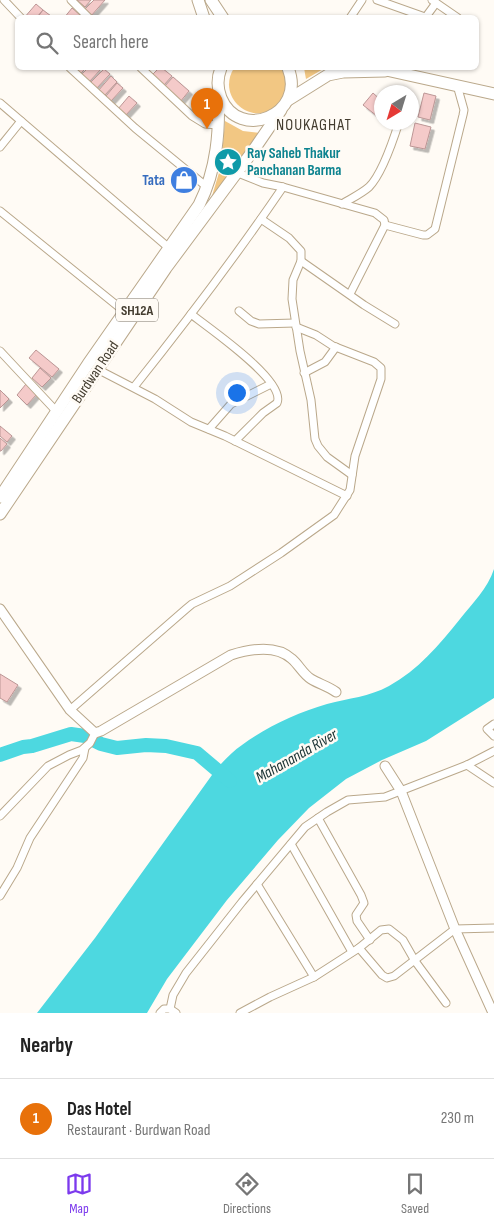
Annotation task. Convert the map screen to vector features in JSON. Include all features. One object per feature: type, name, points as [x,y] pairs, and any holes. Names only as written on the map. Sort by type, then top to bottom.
[{"type":"main road","points":[[198,0],[203,15]]},
{"type":"main road","points":[[211,0],[222,15]]},
{"type":"main road","name":"SH12A","points":[[220,70],[217,80],[218,91],[223,103],[232,113],[244,119],[257,121],[270,117],[281,110],[288,100],[292,88],[289,70]]},
{"type":"main road","points":[[288,100],[328,75],[372,70]]},
{"type":"main road","points":[[391,70],[494,94]]},
{"type":"main road","name":"Burdwan Road","points":[[0,514],[190,227],[207,187],[215,160],[219,125],[218,91]]},
{"type":"main road","name":"Burdwan Road","points":[[0,497],[170,248],[238,172],[281,110]]},
{"type":"street","points":[[4,0],[18,15]]},
{"type":"street","points":[[71,0],[86,15]]},
{"type":"street","points":[[352,15],[362,0]]},
{"type":"street","points":[[377,0],[419,15]]},
{"type":"street","points":[[426,15],[434,2],[454,15]]},
{"type":"street","points":[[72,70],[135,128],[207,187]]},
{"type":"street","points":[[143,70],[192,116],[205,124],[219,125]]},
{"type":"street","points":[[385,225],[423,235],[435,229],[464,110],[458,86]]},
{"type":"street","points":[[0,103],[170,248]]},
{"type":"street","points":[[0,147],[21,121]]},
{"type":"street","points":[[342,204],[364,191],[373,181],[380,171],[396,130]]},
{"type":"street","points":[[238,172],[263,183],[283,187],[381,216],[385,225],[350,294]]},
{"type":"street","points":[[134,387],[191,314],[283,187]]},
{"type":"street","points":[[0,211],[125,312]]},
{"type":"street","points":[[261,219],[293,241],[301,251],[301,261],[294,274],[292,287],[296,325],[318,446],[327,457],[352,475]]},
{"type":"street","points":[[301,261],[395,324]]},
{"type":"street","points":[[70,710],[192,604],[230,586],[330,519],[350,490],[355,456],[382,373],[378,365],[336,347],[296,325],[259,324],[239,311]]},
{"type":"street","points":[[191,314],[255,364],[278,394],[279,400],[235,441]]},
{"type":"street","points":[[304,373],[328,359],[336,347]]},
{"type":"street","points":[[0,351],[57,412]]},
{"type":"street","points":[[97,369],[134,387],[186,419],[209,428],[347,496]]},
{"type":"street","points":[[209,428],[230,404],[271,384]]},
{"type":"street","points":[[0,608],[91,741]]},
{"type":"street","points":[[0,816],[48,766],[91,741],[101,731],[231,655],[266,648],[280,652],[291,657],[312,680],[322,683],[336,692]]},
{"type":"street","points":[[494,724],[487,729],[494,736]]},
{"type":"street","points":[[0,896],[17,868],[30,838],[83,758],[91,741]]},
{"type":"street","points":[[160,1013],[164,1009],[173,1011],[173,995],[179,983],[257,884],[305,827],[348,800],[374,799],[401,791],[467,765],[494,752]]},
{"type":"street","points":[[467,765],[494,783]]},
{"type":"street","points":[[385,766],[401,791],[455,929],[493,1010]]},
{"type":"street","points":[[318,818],[361,895],[364,903],[356,915],[357,921],[370,940]]},
{"type":"street","points":[[291,844],[356,950],[387,978],[394,976],[415,961],[455,929],[494,928]]},
{"type":"street","points":[[257,884],[314,977]]},
{"type":"street","points":[[240,1013],[314,977],[356,950],[381,930],[389,929],[403,940],[415,961],[446,1002]]},
{"type":"shaded area","points":[[233,70],[282,70],[286,86],[281,100],[272,109],[262,113],[251,112],[242,108],[234,101],[230,91],[229,80]]},
{"type":"shaded area","points":[[304,70],[322,70],[306,79]]},
{"type":"shaded area","points":[[225,121],[243,131],[260,133],[212,196],[221,166]]},
{"type":"water","name":"Mahananda River","points":[[494,569],[494,698],[426,741],[382,760],[346,779],[309,808],[278,840],[227,900],[167,979],[147,1013],[37,1013],[95,938],[217,768],[229,756],[262,732],[294,716],[327,704],[374,693],[400,680],[419,665],[444,638],[479,596],[488,583]]},
{"type":"building","points":[[77,0],[91,0],[85,7]]},
{"type":"building","points":[[94,0],[105,0],[92,15],[84,10]]},
{"type":"building","points":[[36,4],[43,10],[39,15],[27,15]]},
{"type":"building","points":[[72,8],[80,15],[66,15]]},
{"type":"building","points":[[43,10],[50,15],[39,15]]},
{"type":"building","points":[[86,70],[100,70],[89,82],[81,75]]},
{"type":"building","points":[[103,70],[110,74],[96,89],[90,83]]},
{"type":"building","points":[[157,70],[164,70],[172,76],[164,85],[152,75]]},
{"type":"building","points":[[111,76],[117,82],[104,96],[98,91]]},
{"type":"building","points":[[173,77],[189,91],[180,102],[164,87]]},
{"type":"building","points":[[117,83],[123,88],[111,101],[106,96]]},
{"type":"building","points":[[373,93],[374,94],[374,114],[363,105]]},
{"type":"building","points":[[424,93],[436,96],[430,120],[419,117]]},
{"type":"building","points":[[129,96],[137,103],[125,116],[118,109]]},
{"type":"building","points":[[419,124],[431,127],[425,149],[410,146],[413,130],[419,130]]},
{"type":"building","points":[[36,350],[59,369],[52,377],[29,358]]},
{"type":"building","points":[[40,368],[51,378],[42,387],[32,378]]},
{"type":"building","points":[[26,384],[37,394],[27,405],[17,395]]},
{"type":"building","points":[[0,390],[9,399],[0,408]]},
{"type":"building","points":[[0,426],[12,436],[7,442],[0,436]]},
{"type":"building","points":[[0,438],[7,444],[1,451],[0,451]]},
{"type":"building","points":[[0,674],[18,685],[7,702],[0,698]]},
{"type":"waterway","points":[[0,755],[71,734],[85,736],[101,744],[117,748],[146,745],[166,746],[197,753],[230,781]]},
{"type":"place","name":"Das Hotel","points":[[207,129]]},
{"type":"place","name":"Ray Saheb Thakur Panchanan Barma","points":[[228,162]]},
{"type":"place","name":"Tata","points":[[184,180]]},
{"type":"district","name":"NOUKAGHAT","points":[[314,124]]}]
